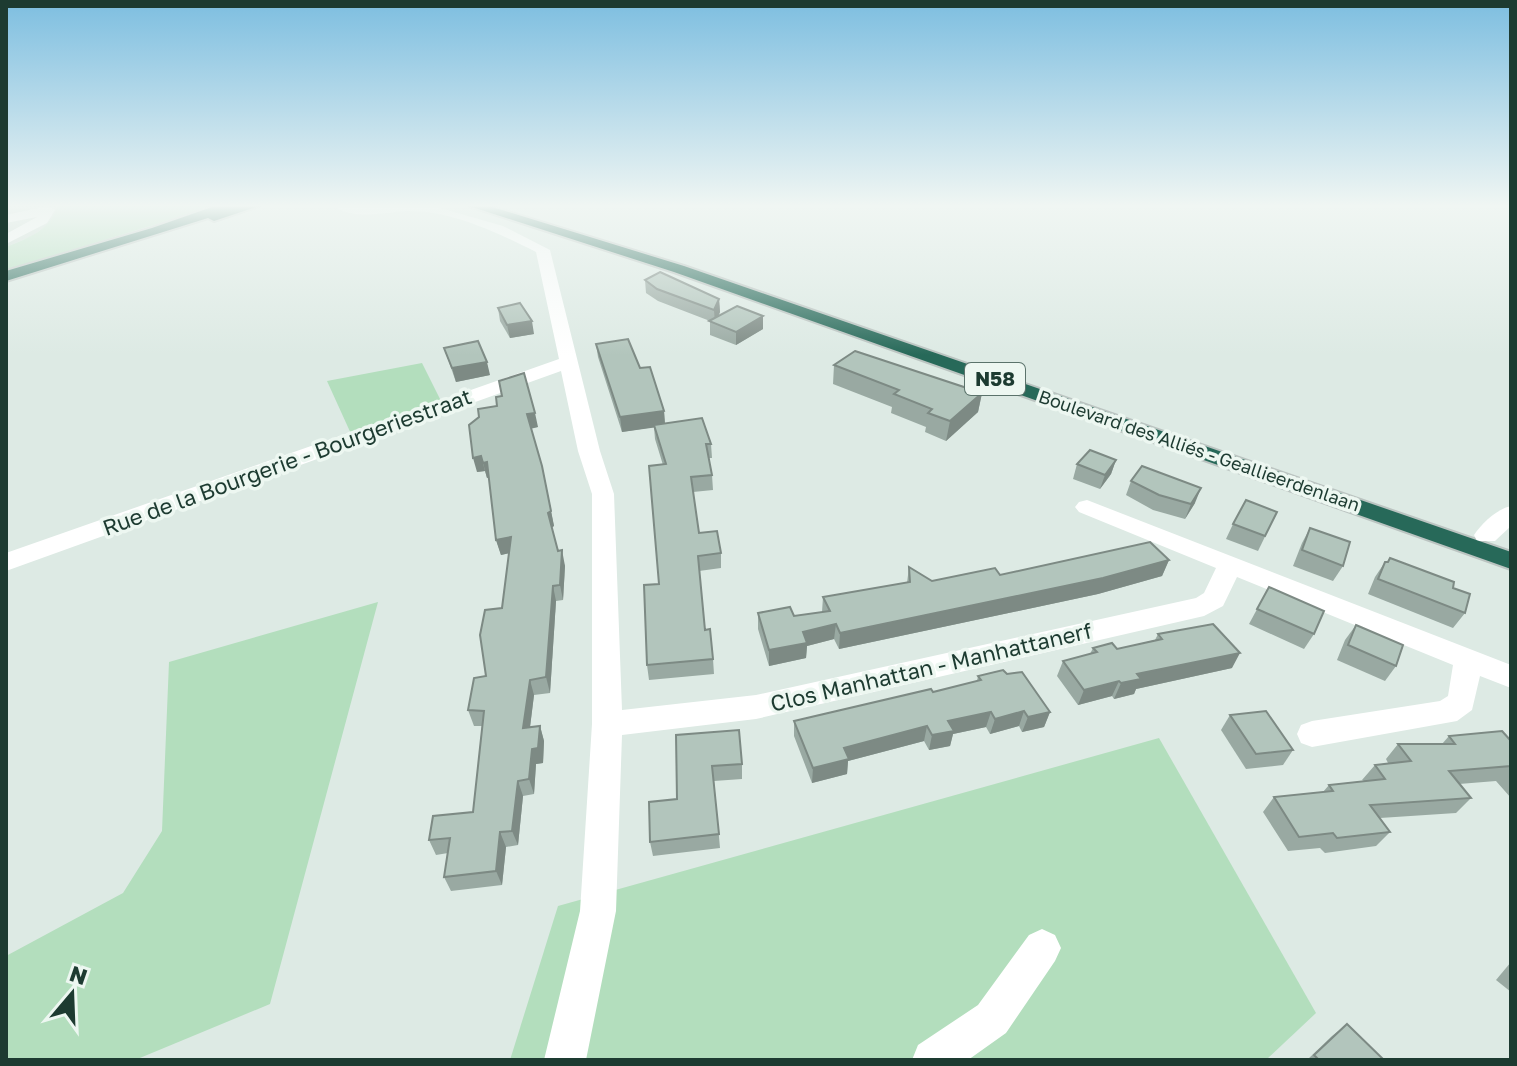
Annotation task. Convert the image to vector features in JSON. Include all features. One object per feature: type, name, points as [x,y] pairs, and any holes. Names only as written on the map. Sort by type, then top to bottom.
[{"type":"highway","points":[[6,276],[74,256]]},
{"type":"highway","name":"Boulevard des Alliés - Geallieerdenlaan","points":[[636,256],[1511,561]]},
{"type":"highway","name":"Boulevard des Alliés - Geallieerdenlaan","points":[[667,256],[1511,543]]},
{"type":"street","points":[[544,256],[589,451],[603,494],[607,724],[598,911],[565,1060]]},
{"type":"street","name":"Rue de la Bourgerie - Bourgeriestraat","points":[[6,562],[569,362]]},
{"type":"street","points":[[1087,507],[1511,677]]},
{"type":"street","points":[[1486,535],[1511,513]]},
{"type":"street","name":"Clos Manhattan - Manhattanerf","points":[[607,724],[756,707],[1204,606],[1214,599],[1230,565]]},
{"type":"street","points":[[1312,734],[1446,712],[1462,702],[1468,660]]},
{"type":"street","points":[[933,1060],[992,1019],[1042,948]]},
{"type":"green space","points":[[6,256],[53,256],[6,270]]},
{"type":"green space","points":[[422,363],[442,403],[352,436],[327,381]]},
{"type":"green space","points":[[378,602],[270,1004],[135,1060],[6,1060],[6,956],[123,893],[162,831],[169,662]]},
{"type":"green space","points":[[1159,738],[1316,1013],[1266,1060],[510,1060],[558,906]]},
{"type":"building","points":[[660,272],[719,299],[714,310],[657,289],[645,280]]},
{"type":"building","points":[[520,303],[532,321],[507,325],[498,308]]},
{"type":"building","points":[[737,306],[763,316],[736,332],[709,321]]},
{"type":"building","points":[[628,339],[640,368],[650,367],[664,411],[620,417],[596,344]]},
{"type":"building","points":[[478,341],[487,362],[452,368],[444,348]]},
{"type":"building","points":[[855,351],[982,393],[950,421],[928,413],[932,409],[894,394],[899,390],[834,365]]},
{"type":"building","points":[[524,373],[535,413],[527,414],[542,466],[551,511],[548,513],[558,551],[562,550],[560,585],[553,586],[546,677],[530,680],[523,728],[540,726],[538,748],[532,749],[529,779],[518,781],[512,831],[500,832],[496,871],[444,877],[450,838],[429,840],[433,816],[473,812],[484,711],[468,710],[474,678],[486,676],[480,635],[485,610],[502,608],[511,537],[496,540],[487,462],[483,463],[481,456],[473,458],[469,425],[479,417],[478,409],[497,406],[496,397],[502,396],[499,381]]},
{"type":"building","points":[[702,418],[711,444],[706,444],[712,475],[691,477],[699,533],[717,531],[721,553],[698,556],[705,630],[710,629],[713,659],[647,665],[644,585],[659,584],[649,466],[666,464],[654,425]]},
{"type":"building","points":[[1090,450],[1116,460],[1105,475],[1077,464]]},
{"type":"building","points":[[1142,466],[1201,488],[1191,504],[1159,495],[1131,481]]},
{"type":"building","points":[[1246,500],[1277,512],[1265,536],[1233,524]]},
{"type":"building","points":[[1310,528],[1350,542],[1343,566],[1302,550]]},
{"type":"building","points":[[1150,542],[1169,560],[1103,578],[840,633],[836,624],[803,632],[807,643],[769,650],[758,613],[790,607],[794,616],[830,611],[823,597],[910,582],[909,567],[932,581],[995,568],[1000,575]]},
{"type":"building","points":[[1390,558],[1454,582],[1453,588],[1470,594],[1465,613],[1378,579]]},
{"type":"building","points":[[1269,587],[1324,611],[1314,634],[1257,609]]},
{"type":"building","points":[[1213,624],[1240,653],[1137,674],[1141,679],[1084,690],[1063,661],[1097,652],[1093,648],[1112,643],[1117,649],[1162,639],[1158,634]]},
{"type":"building","points":[[1356,625],[1403,645],[1396,666],[1348,645]]},
{"type":"building","points":[[1003,670],[1007,674],[1022,672],[1050,712],[1028,717],[1024,711],[995,719],[991,712],[948,721],[954,731],[932,735],[927,726],[844,748],[849,759],[813,768],[794,721],[931,689],[933,692],[981,680],[978,676]]},
{"type":"building","points":[[1266,711],[1293,750],[1256,754],[1230,715]]},
{"type":"building","points":[[739,730],[742,764],[712,766],[719,834],[650,842],[649,802],[677,799],[676,735]]},
{"type":"building","points":[[1502,731],[1511,741],[1511,766],[1449,771],[1471,798],[1370,805],[1390,832],[1337,838],[1333,833],[1299,837],[1274,797],[1333,791],[1329,785],[1385,779],[1375,765],[1411,761],[1398,744],[1455,744],[1449,736]]},
{"type":"building","points":[[1347,1024],[1384,1060],[1319,1060],[1314,1055]]}]
